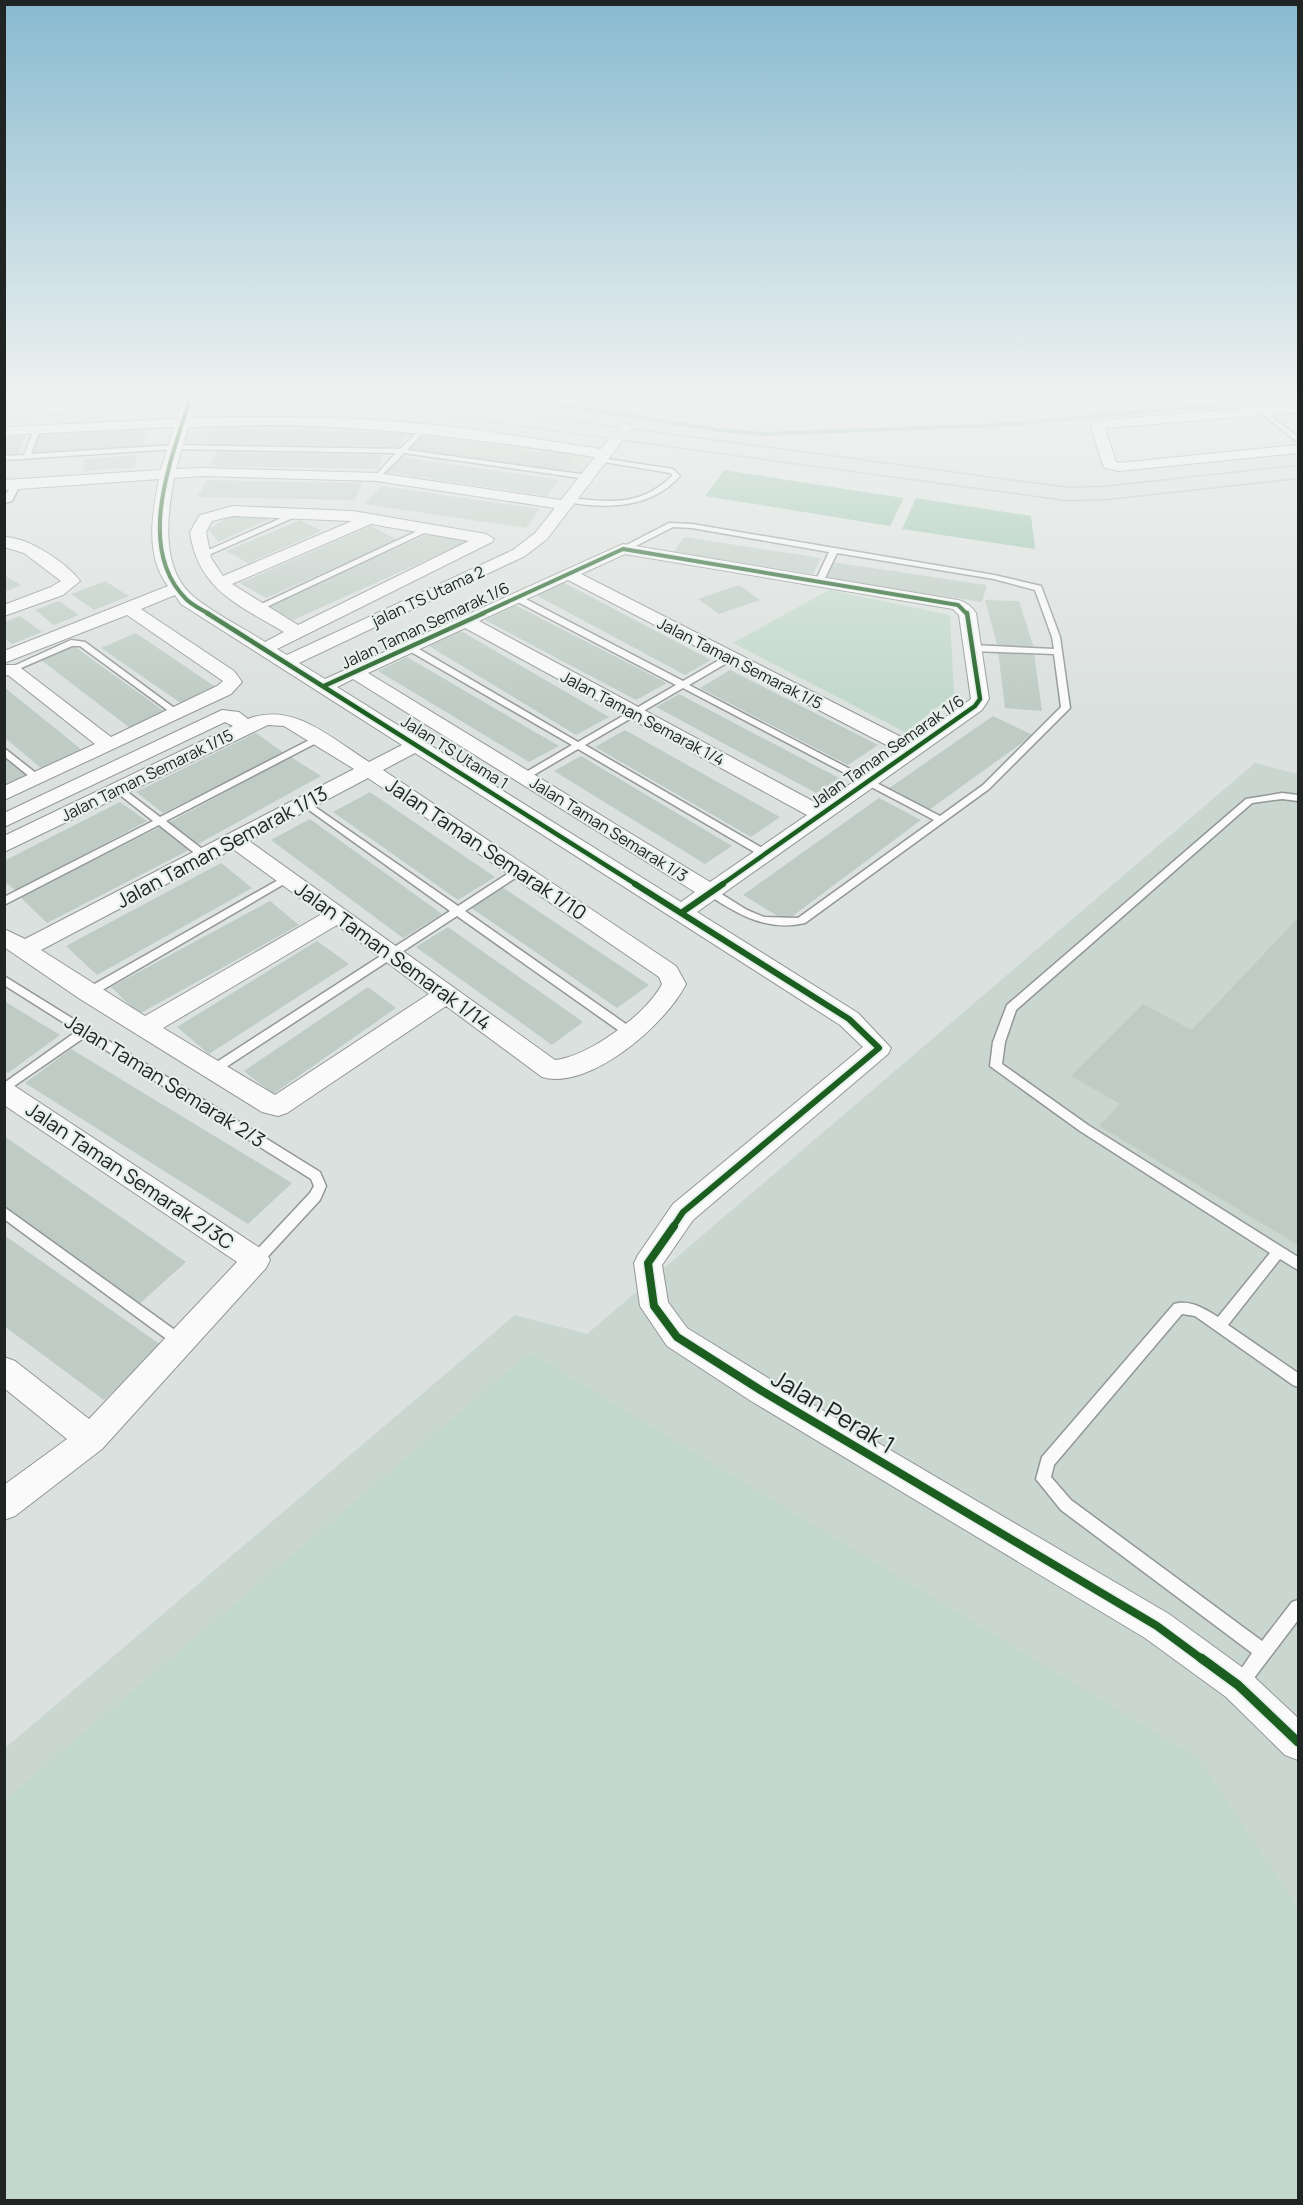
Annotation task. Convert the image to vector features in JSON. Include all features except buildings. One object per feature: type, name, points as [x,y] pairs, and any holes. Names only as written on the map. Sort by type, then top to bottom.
[{"type":"street","name":"Jalan TS Utama 1","points":[[164,502],[159,547],[166,572],[176,589],[187,600],[418,744],[849,1019],[879,1048]]},
{"type":"street","points":[[559,502],[567,503]]},
{"type":"street","name":"jalan TS Utama 2","points":[[285,663],[519,553],[542,536],[567,503]]},
{"type":"street","points":[[264,649],[482,543],[486,539],[353,516],[233,511],[206,518],[198,532],[201,555],[209,571],[220,583],[297,632]]},
{"type":"street","points":[[220,583],[369,519]]},
{"type":"street","points":[[4,542],[10,540],[21,544],[72,581],[57,591],[4,611]]},
{"type":"street","name":"Jalan Taman Semarak 1/6","points":[[324,686],[623,549],[958,605],[967,613],[980,699],[975,706],[681,913]]},
{"type":"street","name":"Jalan Taman Semarak 1/5","points":[[568,574],[912,750]]},
{"type":"street","points":[[110,745],[7,666],[128,608],[176,589]]},
{"type":"street","points":[[4,795],[224,690],[233,682],[228,675],[128,608]]},
{"type":"street","name":"Jalan Taman Semarak 1/4","points":[[465,621],[821,814]]},
{"type":"street","name":"Jalan Taman Semarak 1/3","points":[[354,672],[711,892]]},
{"type":"street","points":[[4,821],[222,716],[232,716],[246,727]]},
{"type":"street","name":"Jalan Taman Semarak 1/15","points":[[4,845],[265,718],[278,717],[291,722]]},
{"type":"street","name":"Jalan Taman Semarak 1/10","points":[[291,722],[369,770],[668,972],[674,984],[671,995],[653,1015],[629,1032]]},
{"type":"street","name":"Jalan Taman Semarak 1/13","points":[[25,949],[236,841],[418,744]]},
{"type":"street","name":"Jalan Taman Semarak 1/14","points":[[236,841],[551,1070],[569,1068],[596,1054],[629,1032]]},
{"type":"street","points":[[144,1028],[337,915]]},
{"type":"street","points":[[4,936],[144,1028],[271,1105],[278,1106],[285,1104],[446,994]]},
{"type":"street","name":"Jalan Perak 1","points":[[879,1048],[682,1212],[648,1263],[654,1306],[677,1337],[762,1391],[1157,1626],[1238,1685],[1299,1742]]},
{"type":"street","name":"Jalan Taman Semarak 2/3C","points":[[4,1091],[256,1260]]},
{"type":"street","points":[[4,1505],[91,1439],[182,1343],[256,1260]]},
{"type":"street","points":[[4,1370],[91,1439]]},
{"type":"lane","points":[[567,503],[618,504],[635,502]]},
{"type":"lane","points":[[201,555],[298,514]]},
{"type":"lane","points":[[623,549],[672,525],[692,526],[994,577],[1038,588],[1053,627],[1066,708],[986,787],[801,921],[779,924],[756,920],[711,892]]},
{"type":"lane","points":[[257,608],[431,528]]},
{"type":"lane","points":[[819,582],[834,550]]},
{"type":"lane","points":[[517,598],[941,820]]},
{"type":"lane","points":[[7,666],[71,643],[82,644],[177,713]]},
{"type":"lane","points":[[409,647],[765,854]]},
{"type":"lane","points":[[972,648],[1058,652]]},
{"type":"lane","points":[[524,777],[729,658]]},
{"type":"lane","points":[[4,902],[319,738]]},
{"type":"lane","points":[[4,751],[38,779]]},
{"type":"lane","points":[[118,789],[206,856]]},
{"type":"lane","points":[[1299,798],[1282,796],[1249,801],[1011,1008],[999,1042],[996,1066],[1084,1128],[1299,1264]]},
{"type":"lane","points":[[305,803],[629,1032]]},
{"type":"lane","points":[[213,1070],[519,871]]},
{"type":"lane","points":[[88,993],[287,878]]},
{"type":"lane","name":"Jalan Taman Semarak 2/3","points":[[4,980],[316,1176],[320,1186],[315,1196],[256,1260]]},
{"type":"lane","points":[[4,1091],[85,1031]]},
{"type":"lane","points":[[4,1212],[182,1343]]},
{"type":"lane","points":[[1219,1326],[1279,1251]]},
{"type":"lane","points":[[1264,1652],[1066,1505],[1043,1479],[1047,1462],[1179,1308],[1198,1311],[1299,1381]]},
{"type":"lane","points":[[1238,1685],[1299,1608]]},
{"type":"shaded area","points":[[741,502],[902,502],[890,526]]},
{"type":"shaded area","points":[[914,502],[941,502],[1031,516],[1035,549],[902,529]]},
{"type":"shaded area","points":[[829,590],[950,615],[954,694],[905,732],[733,643]]},
{"type":"shaded area","points":[[1255,763],[1298,774],[1298,2200],[5,2200],[4,1749],[515,1315],[587,1334]]},
{"type":"shaded area","points":[[530,1353],[1198,1759],[1298,1909],[1298,2200],[5,2200],[5,1800]]},
{"type":"cycle path","points":[[162,502],[160,531],[163,556],[171,580],[187,600],[849,1019],[879,1048],[683,1212],[648,1263],[654,1306],[677,1337],[762,1391],[1157,1626],[1238,1685],[1298,1742]]},
{"type":"cycle path","points":[[324,686],[623,549],[958,605],[967,613],[980,699],[975,706],[681,913]]}]
